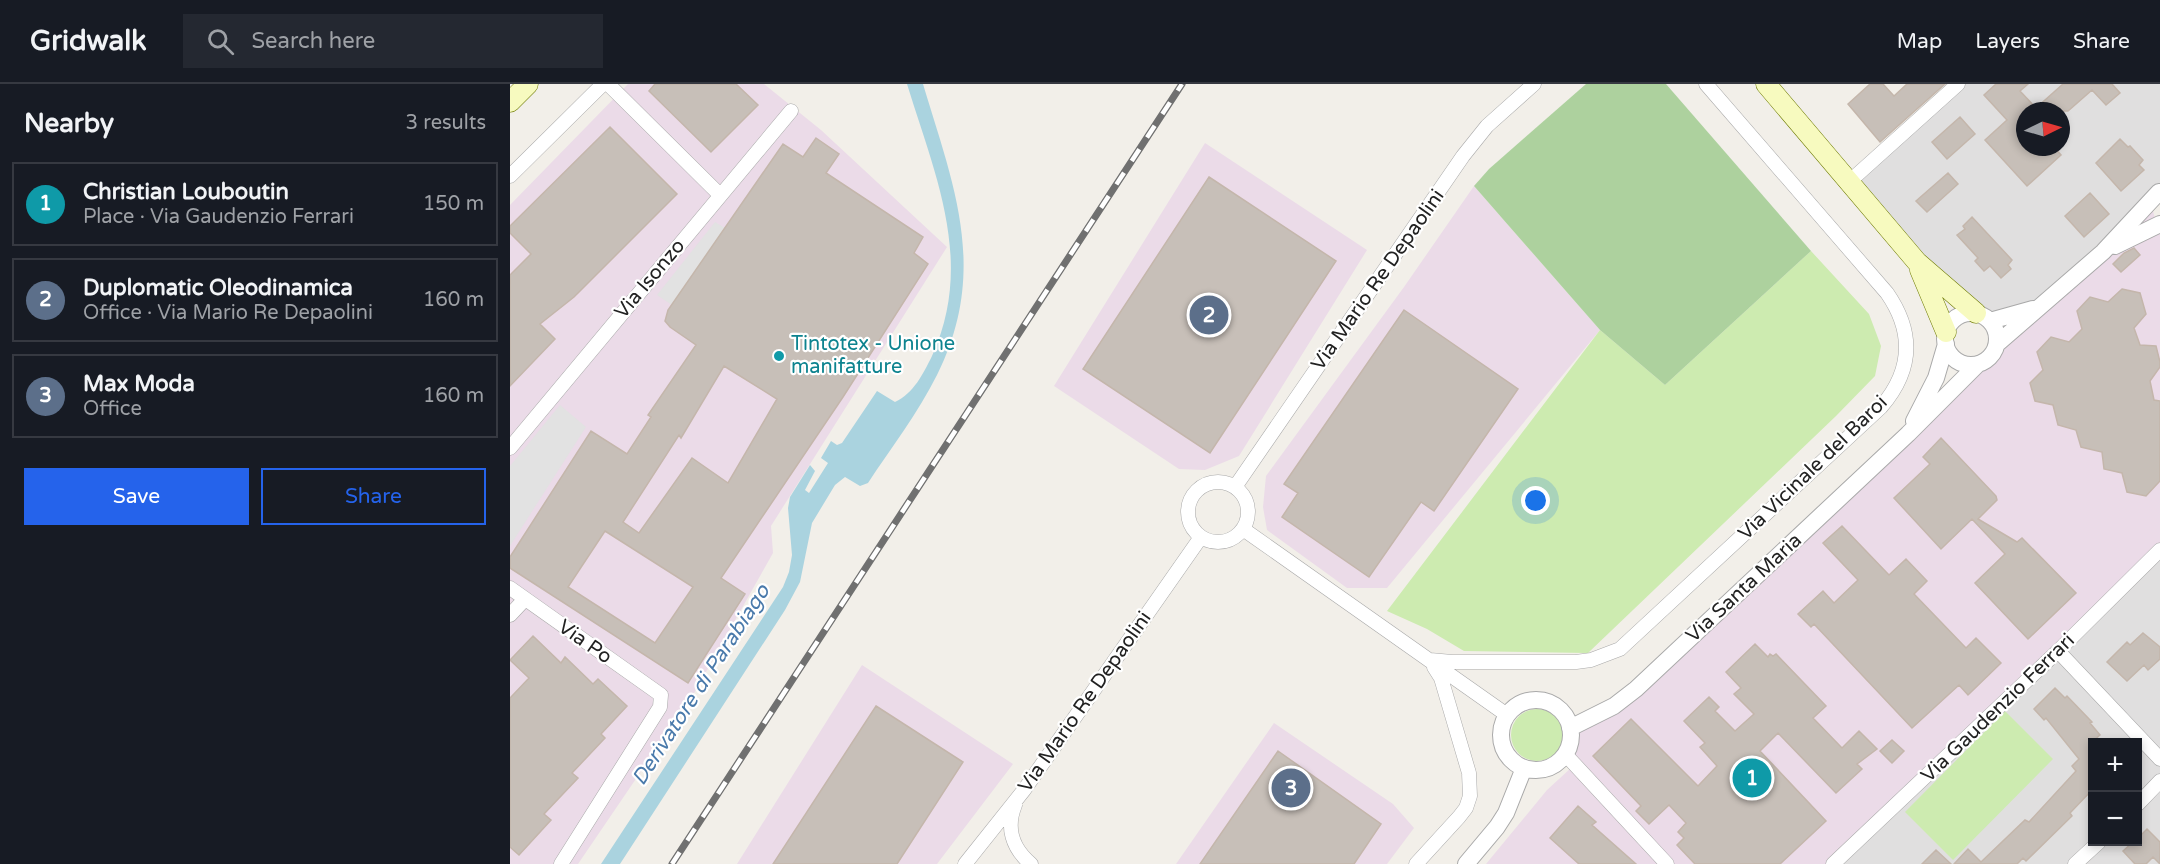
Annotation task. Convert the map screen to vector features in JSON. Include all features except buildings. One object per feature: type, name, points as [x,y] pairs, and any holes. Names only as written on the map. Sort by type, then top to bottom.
[{"type":"main road","points":[[510,102],[528,84]]},
{"type":"main road","points":[[1766,84],[1917,262],[1983,317]]},
{"type":"main road","points":[[1917,262],[1946,338]]},
{"type":"street","points":[[510,176],[605,84],[720,195]]},
{"type":"street","name":"Via Mario Re Depaolini","points":[[1235,487],[1463,156],[1487,126],[1534,84]]},
{"type":"street","name":"Via Vicinale del Baroi","points":[[1430,660],[1576,662],[1599,658],[1620,649],[1881,406],[1899,381],[1907,351],[1904,328],[1896,306],[1706,84]]},
{"type":"street","points":[[1849,182],[1958,84]]},
{"type":"street","name":"Via Isonzo","points":[[510,448],[791,111]]},
{"type":"street","name":"Via Santa Maria","points":[[2103,252],[2160,223],[2154,208],[2159,191]]},
{"type":"street","name":"Via Santa Maria","points":[[1570,728],[1614,706],[1636,689],[1908,434],[1977,365],[1986,361],[1997,344],[2103,252],[2159,191]]},
{"type":"street","name":"Via Santa Maria","points":[[1908,434],[1936,378],[1951,323],[1967,313],[1983,317],[2014,315],[2042,306]]},
{"type":"street","points":[[1983,317],[1995,327],[1997,344]]},
{"type":"street","points":[[1946,338],[1950,354],[1957,361],[1967,365],[1977,365]]},
{"type":"street","points":[[1212,482],[1224,482],[1235,487],[1243,495],[1248,506],[1248,518],[1243,529],[1235,538],[1224,542],[1212,542],[1201,537],[1192,529],[1188,518],[1188,506],[1193,495],[1201,486],[1212,482]]},
{"type":"street","points":[[1243,529],[1507,715]]},
{"type":"street","name":"Via Mario Re Depaolini","points":[[965,864],[1024,790],[1201,537]]},
{"type":"street","name":"Via Gaudenzio Ferrari","points":[[1840,862],[2160,550]]},
{"type":"street","name":"Via Po","points":[[510,588],[661,695],[660,707],[561,864]]},
{"type":"street","points":[[510,615],[525,599]]},
{"type":"street","points":[[2058,651],[2160,759]]},
{"type":"street","points":[[1416,864],[1466,808],[1471,784],[1441,678],[1430,660]]},
{"type":"street","points":[[1529,700],[1548,702],[1563,712],[1570,728],[1571,737],[1565,754],[1551,766],[1533,770],[1524,768],[1509,757],[1502,741],[1501,732],[1507,715],[1513,708],[1529,700]]},
{"type":"street","points":[[1565,754],[1667,864]]},
{"type":"street","points":[[1466,864],[1502,820],[1524,768]]},
{"type":"street","points":[[2142,800],[2160,781]]},
{"type":"street","points":[[1024,790],[1014,806],[1011,832],[1017,849],[1031,864]]},
{"type":"street","points":[[2075,864],[2094,846]]},
{"type":"shaded area","points":[[628,84],[764,84],[821,130],[947,247],[771,526],[773,553],[693,695],[578,864],[510,864],[510,205]]},
{"type":"shaded area","points":[[1960,84],[2160,84],[2160,189],[2042,305],[1990,319],[1977,312],[1852,182]]},
{"type":"shaded area","points":[[1205,143],[1367,250],[1239,456],[1205,470],[1179,469],[1054,386]]},
{"type":"shaded area","points":[[1474,186],[1600,330],[1387,588],[1347,588],[1267,530],[1263,507],[1266,476],[1404,287]]},
{"type":"shaded area","points":[[2152,208],[2160,224],[2160,548],[1831,864],[1669,864],[1567,754],[1571,745],[1572,730],[1603,714],[1977,366],[1987,362],[1998,345]]},
{"type":"shaded area","points":[[715,222],[725,228],[672,305],[657,295]]},
{"type":"shaded area","points":[[560,405],[586,427],[510,546],[510,466]]},
{"type":"shaded area","points":[[2160,548],[2160,864],[1834,864]]},
{"type":"shaded area","points":[[862,665],[1013,764],[937,864],[737,864]]},
{"type":"shaded area","points":[[1274,723],[1393,804],[1414,828],[1387,864],[1176,864]]},
{"type":"shaded area","points":[[1571,768],[1662,864],[1486,864],[1547,790]]},
{"type":"green space","points":[[1586,84],[1666,84],[1811,251],[1665,385],[1600,330],[1474,186],[1489,169]]},
{"type":"green space","points":[[1811,251],[1869,314],[1881,346],[1875,376],[1588,653],[1464,651],[1427,629],[1387,611],[1600,330],[1665,385]]},
{"type":"green space","points":[[1537,709],[1547,711],[1555,717],[1561,725],[1563,735],[1561,745],[1555,753],[1547,759],[1537,761],[1527,759],[1519,753],[1513,745],[1511,735],[1513,725],[1519,717],[1527,711]]},
{"type":"green space","points":[[2005,711],[2053,759],[1953,860],[1905,812]]},
{"type":"water","points":[[907,84],[923,84],[955,194],[964,264],[961,300],[953,337],[930,389],[868,483],[860,486],[845,477],[835,485],[812,523],[800,582],[785,610],[620,864],[601,864],[783,587],[792,555],[788,508],[790,497],[810,465],[815,471],[805,490],[809,493],[828,463],[821,458],[831,441],[837,445],[842,443],[877,391],[895,402],[908,394],[932,356],[944,321],[950,287],[950,253],[939,185]]},
{"type":"railway","points":[[672,864],[1182,84]]},
{"type":"place","name":"Duplomatic Oleodinamica","points":[[1209,315]]},
{"type":"place","name":"Tintotex - Unione manifatture","points":[[779,356]]},
{"type":"place","name":"Christian Louboutin","points":[[1752,778]]},
{"type":"place","name":"Max Moda","points":[[1291,788]]},
{"type":"water label","name":"Derivatore di Parabiago","points":[[701,685]]}]
